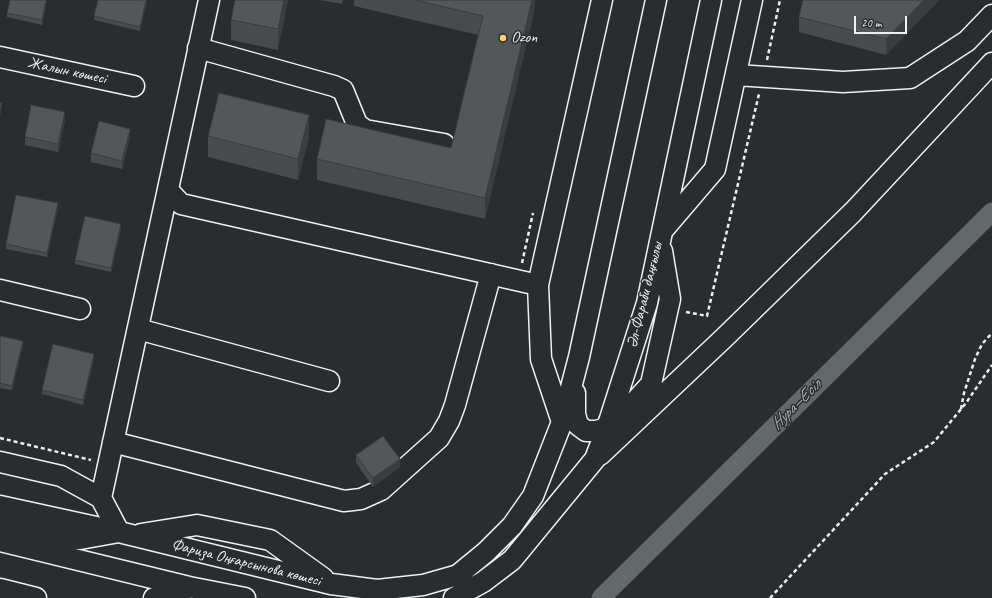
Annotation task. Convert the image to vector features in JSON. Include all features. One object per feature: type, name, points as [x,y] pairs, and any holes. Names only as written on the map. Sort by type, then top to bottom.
[{"type":"street","points":[[101,498],[209,0]]},
{"type":"street","points":[[562,422],[578,357],[656,0]]},
{"type":"street","name":"Әл-Фараби даңғылы","points":[[454,598],[483,582],[512,560],[595,459],[608,425],[647,303],[711,0]]},
{"type":"street","points":[[578,357],[575,414],[578,425],[586,431],[596,431],[608,425],[630,407],[650,384],[670,299],[660,236],[715,169],[752,0]]},
{"type":"street","points":[[562,422],[540,359],[538,286],[596,1]]},
{"type":"street","points":[[736,74],[842,82],[910,78],[967,41],[992,15]]},
{"type":"street","points":[[198,48],[334,86],[343,90],[357,124],[365,130],[444,144]]},
{"type":"street","name":"Жалын көшесі","points":[[0,57],[134,86]]},
{"type":"street","points":[[595,459],[725,337],[853,212],[992,63]]},
{"type":"street","points":[[168,190],[181,204],[538,286]]},
{"type":"street","points":[[113,442],[344,501],[361,499],[380,490],[439,438],[449,421],[455,405],[491,274]]},
{"type":"street","points":[[0,290],[80,309]]},
{"type":"street","points":[[138,329],[329,381]]},
{"type":"street","name":"Фариза Оңғарсынова көшесі","points":[[0,506],[126,534],[331,584],[377,590],[423,585],[458,574],[486,552],[512,526],[533,496],[562,422]]},
{"type":"street","points":[[0,462],[61,476],[101,498],[126,534]]},
{"type":"street","points":[[0,523],[68,539],[80,540],[197,525],[270,540],[331,584]]},
{"type":"street","points":[[0,541],[189,587],[245,598]]},
{"type":"street","points":[[154,598],[189,587]]},
{"type":"street","points":[[0,589],[36,598]]},
{"type":"path","points":[[668,309],[707,316],[780,0]]},
{"type":"path","points":[[961,410],[964,393],[975,359],[982,344],[992,333]]},
{"type":"path","points":[[770,598],[885,474],[934,442],[961,410],[992,365]]},
{"type":"path","points":[[0,438],[109,464]]},
{"type":"building","points":[[10,0],[46,0],[42,20],[7,13]]},
{"type":"building","points":[[98,0],[146,0],[140,27],[94,16]]},
{"type":"building","points":[[235,0],[284,0],[278,29],[231,20]]},
{"type":"building","points":[[415,0],[532,0],[485,198],[317,159],[326,119],[451,148],[483,16]]},
{"type":"building","points":[[803,0],[924,0],[886,39],[799,17]]},
{"type":"building","points":[[219,93],[309,115],[298,159],[208,136]]},
{"type":"building","points":[[0,102],[2,103],[0,113]]},
{"type":"building","points":[[31,105],[65,112],[58,144],[25,137]]},
{"type":"building","points":[[99,121],[130,129],[122,161],[91,153]]},
{"type":"building","points":[[16,195],[58,203],[47,253],[6,244]]},
{"type":"building","points":[[85,216],[121,224],[111,268],[75,260]]},
{"type":"building","points":[[0,336],[23,341],[12,386],[0,383]]},
{"type":"building","points":[[53,344],[94,354],[83,400],[42,390]]},
{"type":"building","points":[[383,436],[400,459],[373,478],[356,455]]},
{"type":"waterway","name":"Нура—Есіл","points":[[601,598],[992,212]]},
{"type":"place","name":"Ozon","points":[[503,38]]}]
